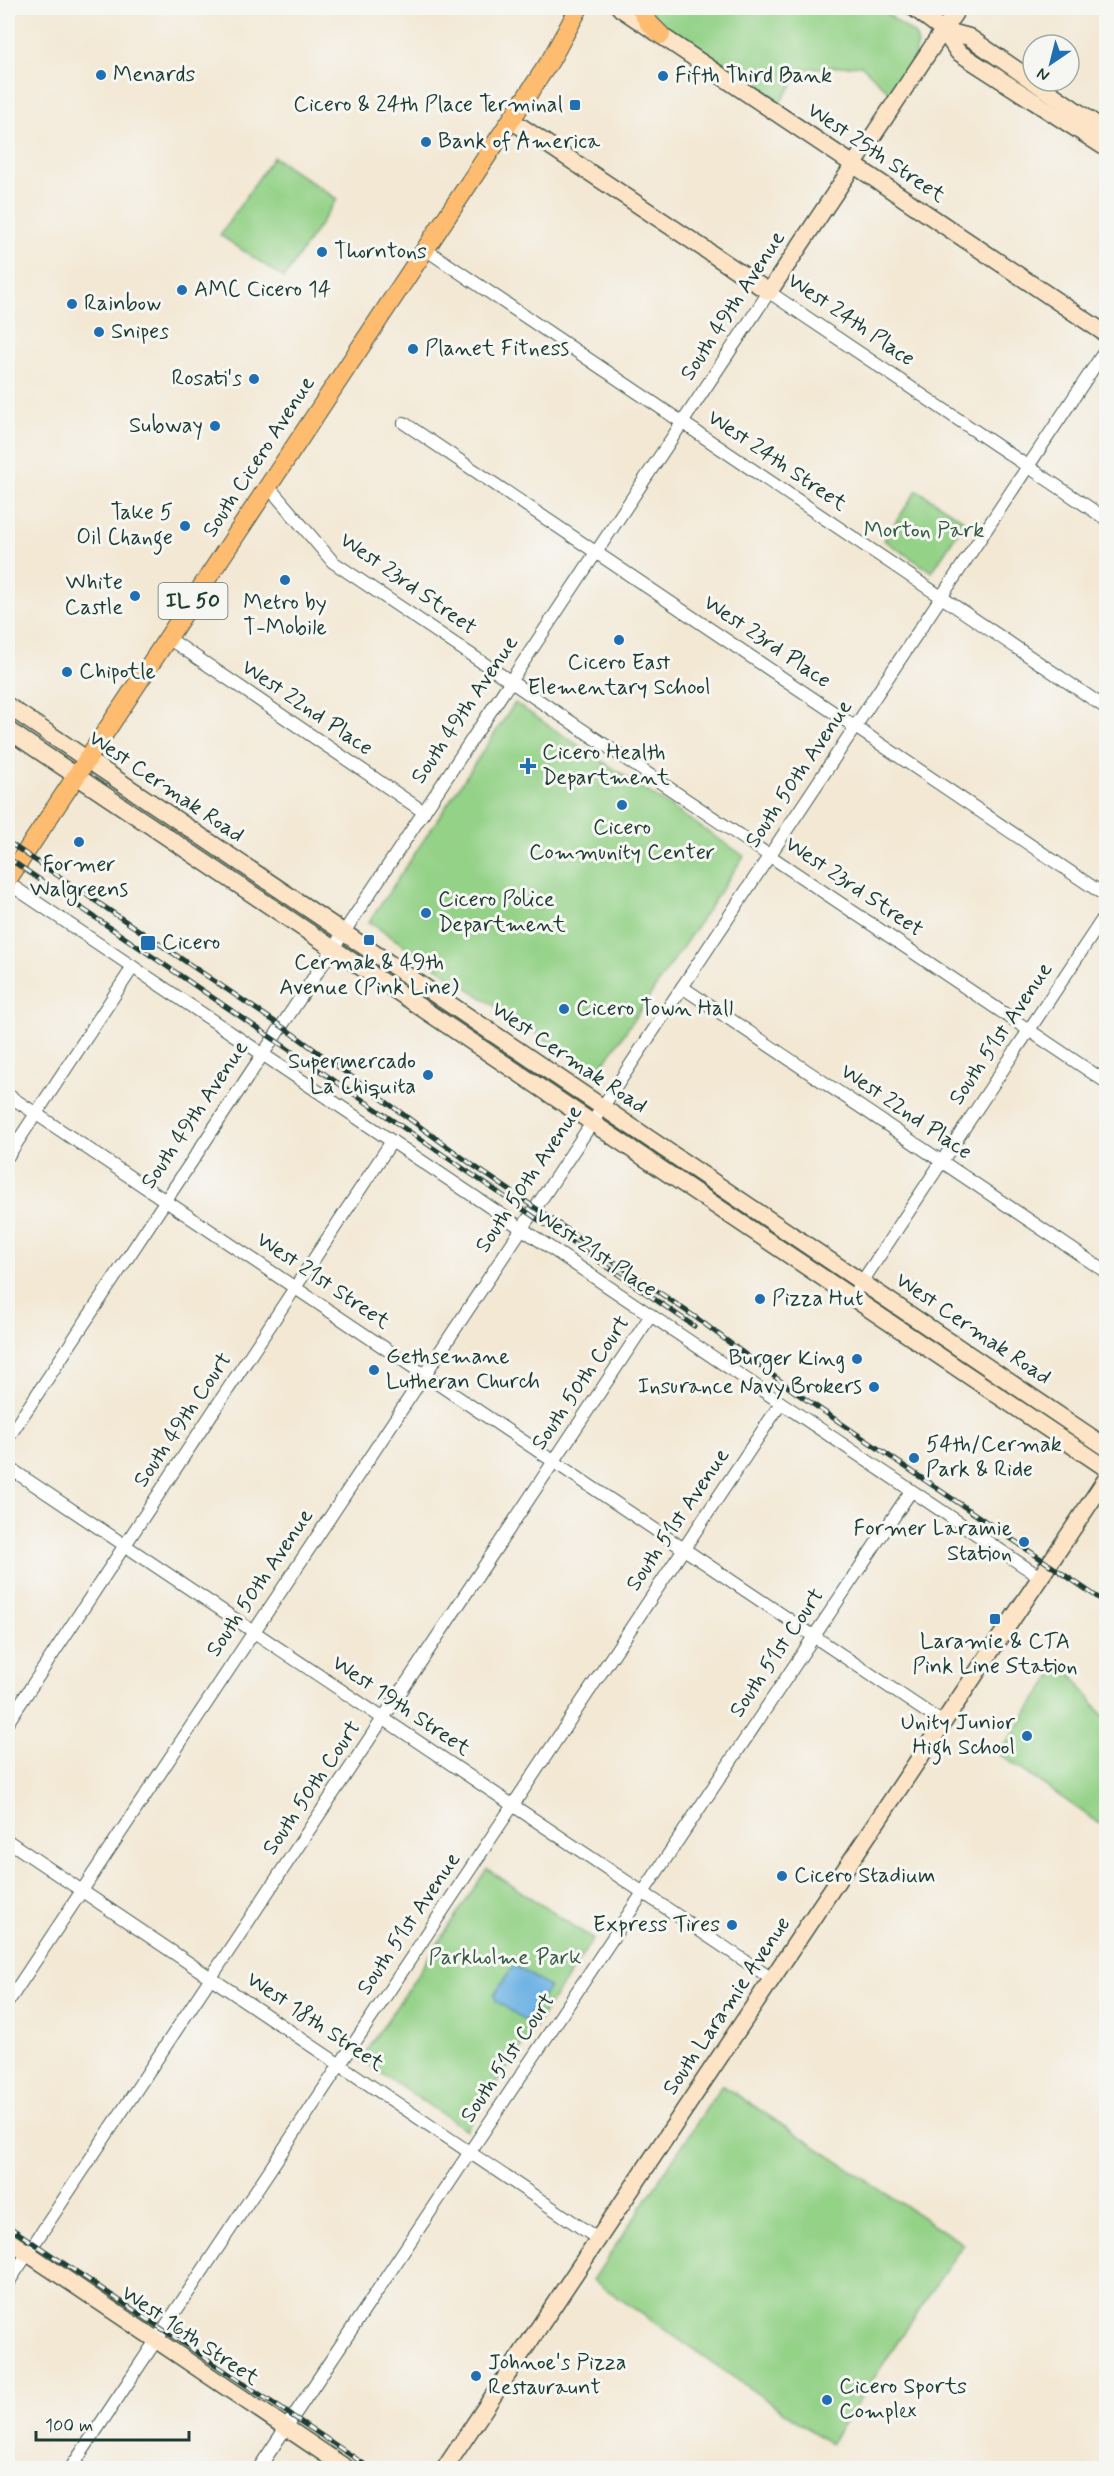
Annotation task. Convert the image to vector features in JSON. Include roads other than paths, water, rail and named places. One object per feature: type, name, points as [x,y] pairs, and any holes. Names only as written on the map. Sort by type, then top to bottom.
[{"type":"main road","name":"South Cicero Avenue","points":[[550,61],[579,8]]},
{"type":"main road","name":"South Cicero Avenue","points":[[8,881],[550,61],[591,8]]},
{"type":"main road","name":"West 25th Street","points":[[620,8],[1107,334]]},
{"type":"main road","points":[[640,8],[649,23],[661,35]]},
{"type":"main road","points":[[914,8],[943,30],[958,52],[1107,148]]},
{"type":"main road","name":"South 49th Avenue","points":[[769,292],[958,8]]},
{"type":"main road","points":[[943,30],[969,37],[1107,131]]},
{"type":"main road","name":"West 24th Place","points":[[511,120],[769,292]]},
{"type":"main road","name":"West Cermak Road","points":[[8,706],[1107,1447]]},
{"type":"main road","name":"West Cermak Road","points":[[8,730],[1107,1468]]},
{"type":"main road","name":"South Laramie Avenue","points":[[445,2469],[1107,1479]]},
{"type":"main road","name":"West 16th Street","points":[[8,2240],[346,2469]]},
{"type":"street","name":"West 24th Street","points":[[425,249],[1107,708]]},
{"type":"street","name":"South 49th Avenue","points":[[8,1438],[769,292]]},
{"type":"street","name":"West 24th Place","points":[[769,292],[1107,519]]},
{"type":"street","name":"South 50th Avenue","points":[[8,2002],[1107,349]]},
{"type":"street","name":"West 23rd Place","points":[[404,423],[1107,896]]},
{"type":"street","name":"West 23rd Street","points":[[268,486],[333,562],[1107,1082]]},
{"type":"street","name":"West 22nd Place","points":[[168,639],[424,812]]},
{"type":"street","name":"West 21st Place","points":[[8,881],[1040,1577]]},
{"type":"street","name":"South 51st Avenue","points":[[852,1297],[1107,914]]},
{"type":"street","points":[[8,1156],[133,967]]},
{"type":"street","name":"West 22nd Place","points":[[682,987],[1107,1272]]},
{"type":"street","name":"West 21st Street","points":[[8,1095],[943,1724]]},
{"type":"street","name":"South 49th Court","points":[[8,1722],[392,1141]]},
{"type":"street","name":"South 50th Court","points":[[8,2283],[651,1315]]},
{"type":"street","name":"South 51st Avenue","points":[[71,2469],[781,1403]]},
{"type":"street","name":"West 19th Street","points":[[8,1467],[772,1979]]},
{"type":"street","name":"South 51st Court","points":[[259,2469],[911,1491]]},
{"type":"street","name":"West 18th Street","points":[[8,1841],[598,2239]]},
{"type":"water","points":[[514,1965],[549,1987],[526,2021],[496,2001],[494,1995]]},
{"type":"railway","points":[[8,842],[293,1034],[474,1166],[698,1319],[795,1392],[1106,1603]]},
{"type":"railway","points":[[8,858],[694,1326]]},
{"type":"railway","points":[[8,2226],[370,2468]]},
{"type":"place","name":"Menards","points":[[101,75]]},
{"type":"place","name":"Fifth Third Bank","points":[[663,76]]},
{"type":"place","name":"Cicero & 24th Place Terminal","points":[[575,105]]},
{"type":"place","name":"Bank of America","points":[[426,142]]},
{"type":"place","name":"Thorntons","points":[[322,252]]},
{"type":"place","name":"AMC Cicero 14","points":[[182,290]]},
{"type":"place","name":"Rainbow","points":[[72,304]]},
{"type":"place","name":"Snipes","points":[[99,332]]},
{"type":"place","name":"Planet Fitness","points":[[413,349]]},
{"type":"place","name":"Rosati's","points":[[254,379]]},
{"type":"place","name":"Subway","points":[[215,426]]},
{"type":"place","name":"Take 5 Oil Change","points":[[185,526]]},
{"type":"place","name":"Metro by T-Mobile","points":[[285,580]]},
{"type":"place","name":"White Castle","points":[[135,596]]},
{"type":"place","name":"Cicero East Elementary School","points":[[619,640]]},
{"type":"place","name":"Chipotle","points":[[67,672]]},
{"type":"place","name":"Cicero Health Department","points":[[528,766]]},
{"type":"place","name":"Cicero Community Center","points":[[622,805]]},
{"type":"place","name":"Former Walgreens","points":[[79,842]]},
{"type":"place","name":"Cicero Police Department","points":[[426,913]]},
{"type":"place","name":"Cermak & 49th Avenue (Pink Line)","points":[[369,940]]},
{"type":"place","name":"Cicero","points":[[148,943]]},
{"type":"place","name":"Cicero Town Hall","points":[[564,1009]]},
{"type":"place","name":"Supermercado La Chiquita","points":[[428,1075]]},
{"type":"place","name":"Pizza Hut","points":[[760,1299]]},
{"type":"place","name":"Burger King","points":[[857,1359]]},
{"type":"place","name":"Gethsemane Lutheran Church","points":[[374,1370]]},
{"type":"place","name":"Insurance Navy Brokers","points":[[874,1387]]},
{"type":"place","name":"54th/Cermak Park & Ride","points":[[914,1458]]},
{"type":"place","name":"Former Laramie Station","points":[[1024,1542]]},
{"type":"place","name":"Laramie & CTA Pink Line Station","points":[[995,1619]]},
{"type":"place","name":"Unity Junior High School","points":[[1027,1736]]},
{"type":"place","name":"Cicero Stadium","points":[[782,1876]]},
{"type":"place","name":"Express Tires","points":[[732,1925]]},
{"type":"place","name":"Johnoe's Pizza Restauraunt","points":[[476,2376]]},
{"type":"place","name":"Cicero Sports Complex","points":[[827,2400]]},
{"type":"park label","name":"Morton Park","points":[[924,531]]},
{"type":"park label","name":"Parkholme Park","points":[[505,1958]]}]
